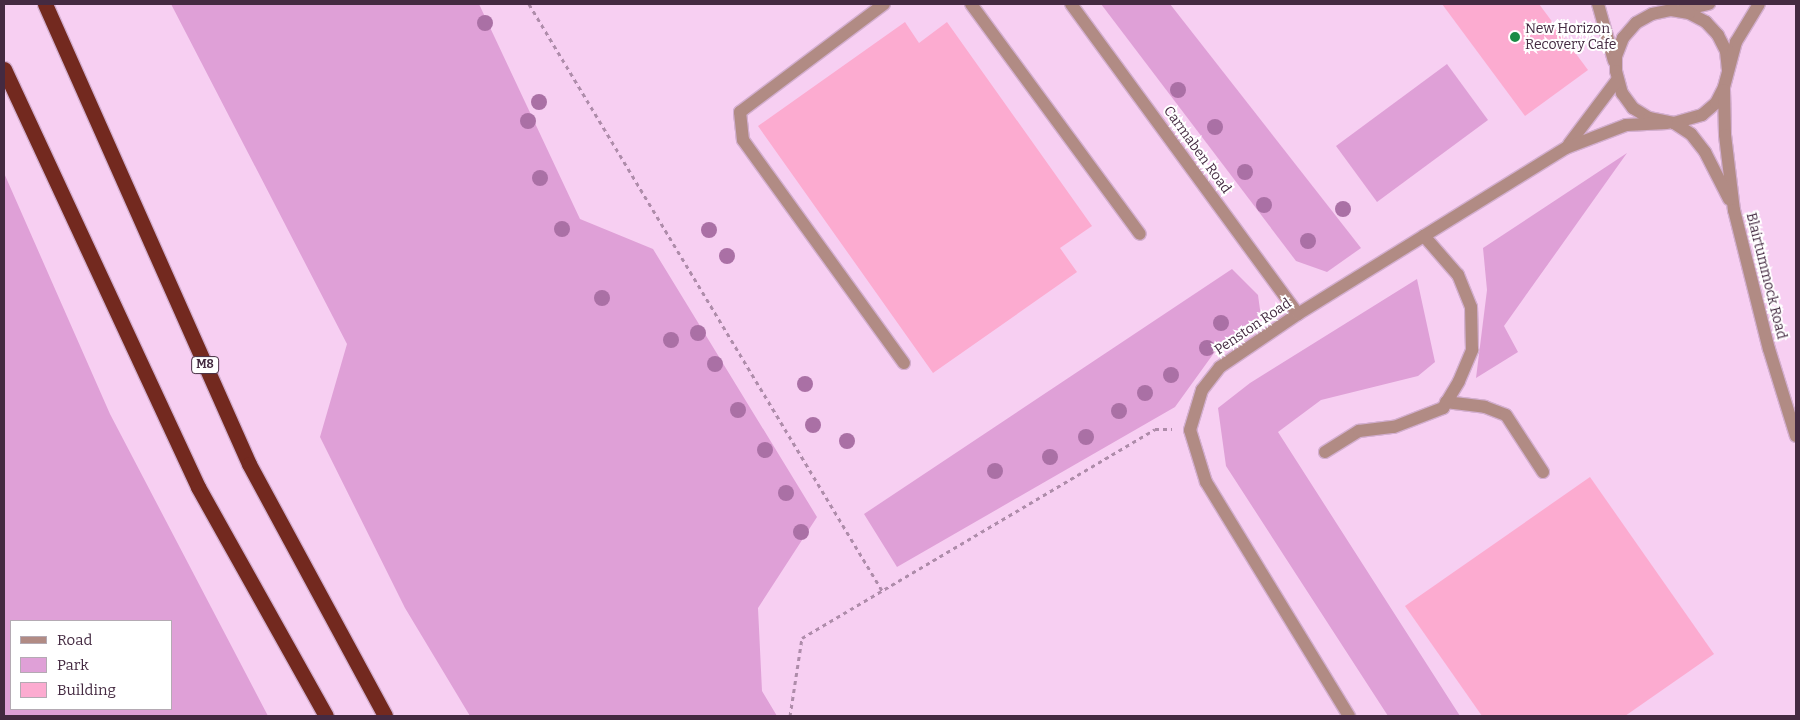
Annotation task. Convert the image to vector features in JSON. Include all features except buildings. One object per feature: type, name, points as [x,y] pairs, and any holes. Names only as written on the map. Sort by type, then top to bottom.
[{"type":"highway","name":"M8","points":[[45,4],[249,464],[385,716]]},
{"type":"highway","points":[[4,69],[198,487],[326,716]]},
{"type":"street","points":[[884,4],[740,112],[743,140],[904,363]]},
{"type":"street","points":[[971,4],[1140,234]]},
{"type":"street","name":"Carmaben Road","points":[[1071,4],[1298,314]]},
{"type":"street","points":[[1598,4],[1616,75],[1633,108],[1649,118],[1670,123]]},
{"type":"street","points":[[1647,4],[1665,11],[1680,11],[1709,4]]},
{"type":"street","points":[[1566,148],[1626,125],[1670,123],[1702,115],[1716,103],[1724,87],[1736,42],[1759,4]]},
{"type":"street","points":[[1566,148],[1616,75],[1616,56],[1623,38],[1636,24],[1665,11]]},
{"type":"street","points":[[1680,11],[1706,22],[1718,35],[1726,51],[1728,70]]},
{"type":"street","name":"Blairtummock Road","points":[[1724,87],[1725,135],[1734,210],[1769,349],[1796,436]]},
{"type":"street","name":"Blairtummock Road","points":[[1670,123],[1691,134],[1704,152],[1734,210]]},
{"type":"street","name":"Penston Road","points":[[1190,430],[1195,406],[1220,367],[1298,314],[1566,148]]},
{"type":"street","points":[[1325,452],[1359,431],[1394,427],[1443,408],[1472,350],[1471,307],[1458,275],[1424,236]]},
{"type":"street","points":[[1446,402],[1485,408],[1506,415],[1542,472]]},
{"type":"street","points":[[1190,430],[1216,502],[1349,716]]},
{"type":"path","points":[[530,4],[883,592]]},
{"type":"path","points":[[790,716],[802,638],[883,592],[1155,429],[1190,430]]},
{"type":"green space","points":[[171,4],[479,4],[580,219],[653,249],[817,517],[758,608],[762,691],[777,716],[470,716],[405,608],[320,437],[347,344]]},
{"type":"green space","points":[[1101,4],[1170,4],[1361,248],[1327,272],[1296,261]]},
{"type":"green space","points":[[1447,64],[1488,120],[1377,202],[1336,146]]},
{"type":"green space","points":[[1627,153],[1504,326],[1518,352],[1476,378],[1487,290],[1483,248]]},
{"type":"green space","points":[[4,173],[110,414],[268,716],[4,716]]},
{"type":"green space","points":[[1232,269],[1258,295],[1261,317],[1219,346],[1175,407],[897,567],[864,514]]},
{"type":"green space","points":[[1417,279],[1435,362],[1418,376],[1321,400],[1278,432],[1460,716],[1388,716],[1226,466],[1218,408],[1250,383]]},
{"type":"place","name":"New Horizon Recovery Cafe","points":[[1515,37]]}]
